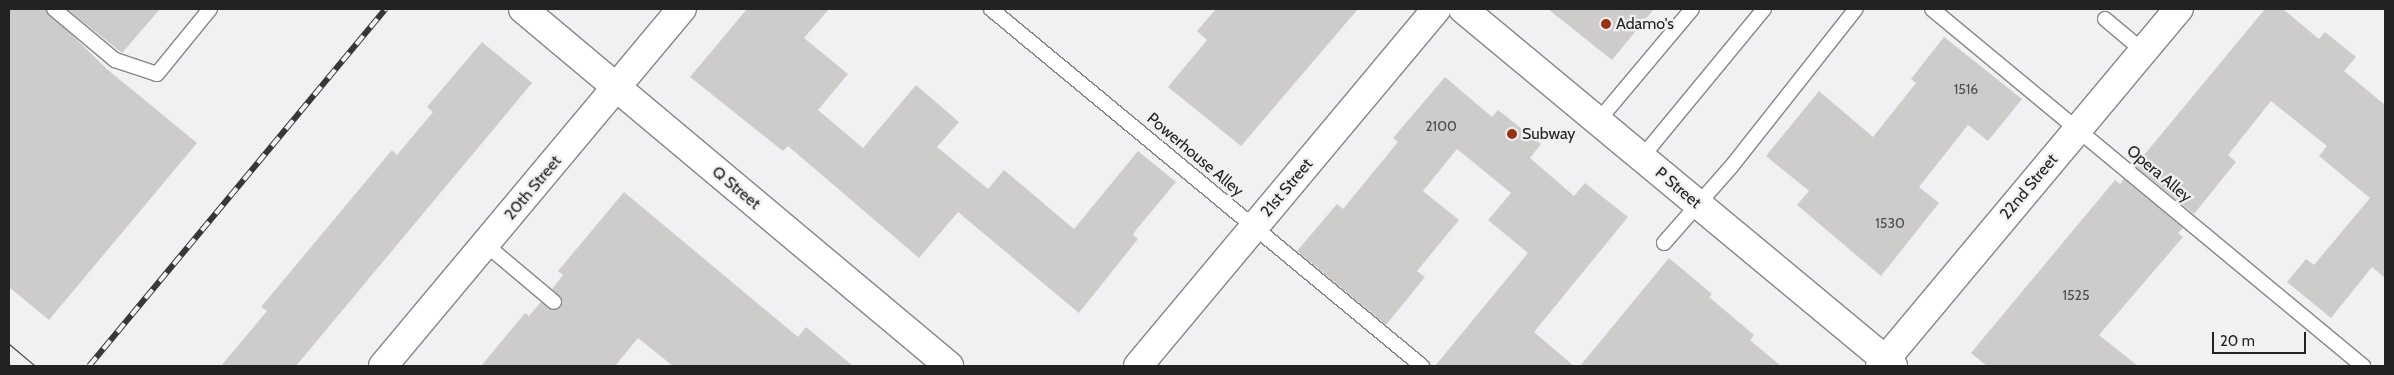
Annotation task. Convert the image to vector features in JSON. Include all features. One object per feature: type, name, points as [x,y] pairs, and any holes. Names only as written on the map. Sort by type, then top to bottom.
[{"type":"main road","name":"Q Street","points":[[523,9],[949,366]]},
{"type":"main road","name":"20th Street","points":[[384,366],[682,9]]},
{"type":"main road","name":"21st Street","points":[[1138,366],[1436,9]]},
{"type":"main road","name":"P Street","points":[[1463,9],[1642,157],[1886,364]]},
{"type":"main road","name":"22nd Street","points":[[1886,364],[2078,129],[2179,9]]},
{"type":"lane","points":[[54,9],[115,60],[157,74],[210,9]]},
{"type":"lane","name":"Powerhouse Alley","points":[[991,9],[1422,366]]},
{"type":"lane","points":[[1598,121],[1692,9]]},
{"type":"lane","points":[[1642,157],[1764,9]]},
{"type":"lane","points":[[1664,243],[1698,204],[1856,9]]},
{"type":"lane","name":"Opera Alley","points":[[1932,9],[2363,366]]},
{"type":"lane","points":[[2105,19],[2143,52]]},
{"type":"lane","points":[[485,244],[554,302]]},
{"type":"building","points":[[9,9],[45,9],[108,70],[197,143],[49,320],[9,287]]},
{"type":"building","points":[[67,9],[160,9],[122,53]]},
{"type":"building","points":[[747,9],[829,9],[804,38],[848,74],[818,110],[863,148],[916,85],[959,122],[937,147],[988,189],[1004,170],[1074,229],[1138,151],[1176,182],[1136,230],[1133,235],[1138,239],[1079,313],[958,212],[919,258],[788,146],[783,151],[690,77]]},
{"type":"building","points":[[1216,9],[1358,9],[1241,146],[1168,87],[1207,40],[1197,31]]},
{"type":"building","points":[[1548,9],[1654,9],[1612,60]]},
{"type":"building","points":[[2265,9],[2283,9],[2319,39],[2325,32],[2356,57],[2344,71],[2385,105],[2385,278],[2372,267],[2331,318],[2287,282],[2306,259],[2314,265],[2370,198],[2319,156],[2327,146],[2271,101],[2228,155],[2236,162],[2194,214],[2135,166]]},
{"type":"building","points":[[1944,37],[2022,99],[1988,141],[1968,125],[1919,187],[1939,203],[1881,276],[1797,205],[1809,191],[1766,156],[1819,91],[1873,137],[1916,83],[1911,79]]},
{"type":"building","points":[[482,42],[532,83],[296,366],[221,366],[267,311],[261,307],[392,150],[397,155],[433,112],[427,107]]},
{"type":"building","points":[[1445,77],[1492,117],[1498,110],[1541,144],[1530,158],[1574,196],[1585,183],[1628,217],[1534,332],[1574,366],[1435,366],[1528,253],[1488,220],[1511,193],[1457,149],[1423,191],[1459,220],[1417,271],[1425,277],[1386,325],[1297,251],[1337,204],[1343,209],[1398,142],[1393,138]]},
{"type":"building","points":[[2124,179],[2183,228],[2178,233],[2183,237],[2099,335],[2138,366],[1987,366],[1971,353],[2115,180],[2120,184]]},
{"type":"building","points":[[624,192],[798,337],[806,327],[853,366],[673,366],[638,338],[615,366],[481,366],[525,313],[529,316],[541,302],[552,310],[561,307],[562,299],[552,289],[563,275],[558,271]]},
{"type":"building","points":[[1669,258],[1712,294],[1709,297],[1754,335],[1750,340],[1781,366],[1580,366]]},
{"type":"tram line","points":[[9,344],[35,366]]},
{"type":"railway","points":[[89,366],[385,9]]},
{"type":"place","name":"Adamo's","points":[[1606,24]]},
{"type":"place","name":"Subway","points":[[1512,134]]}]
